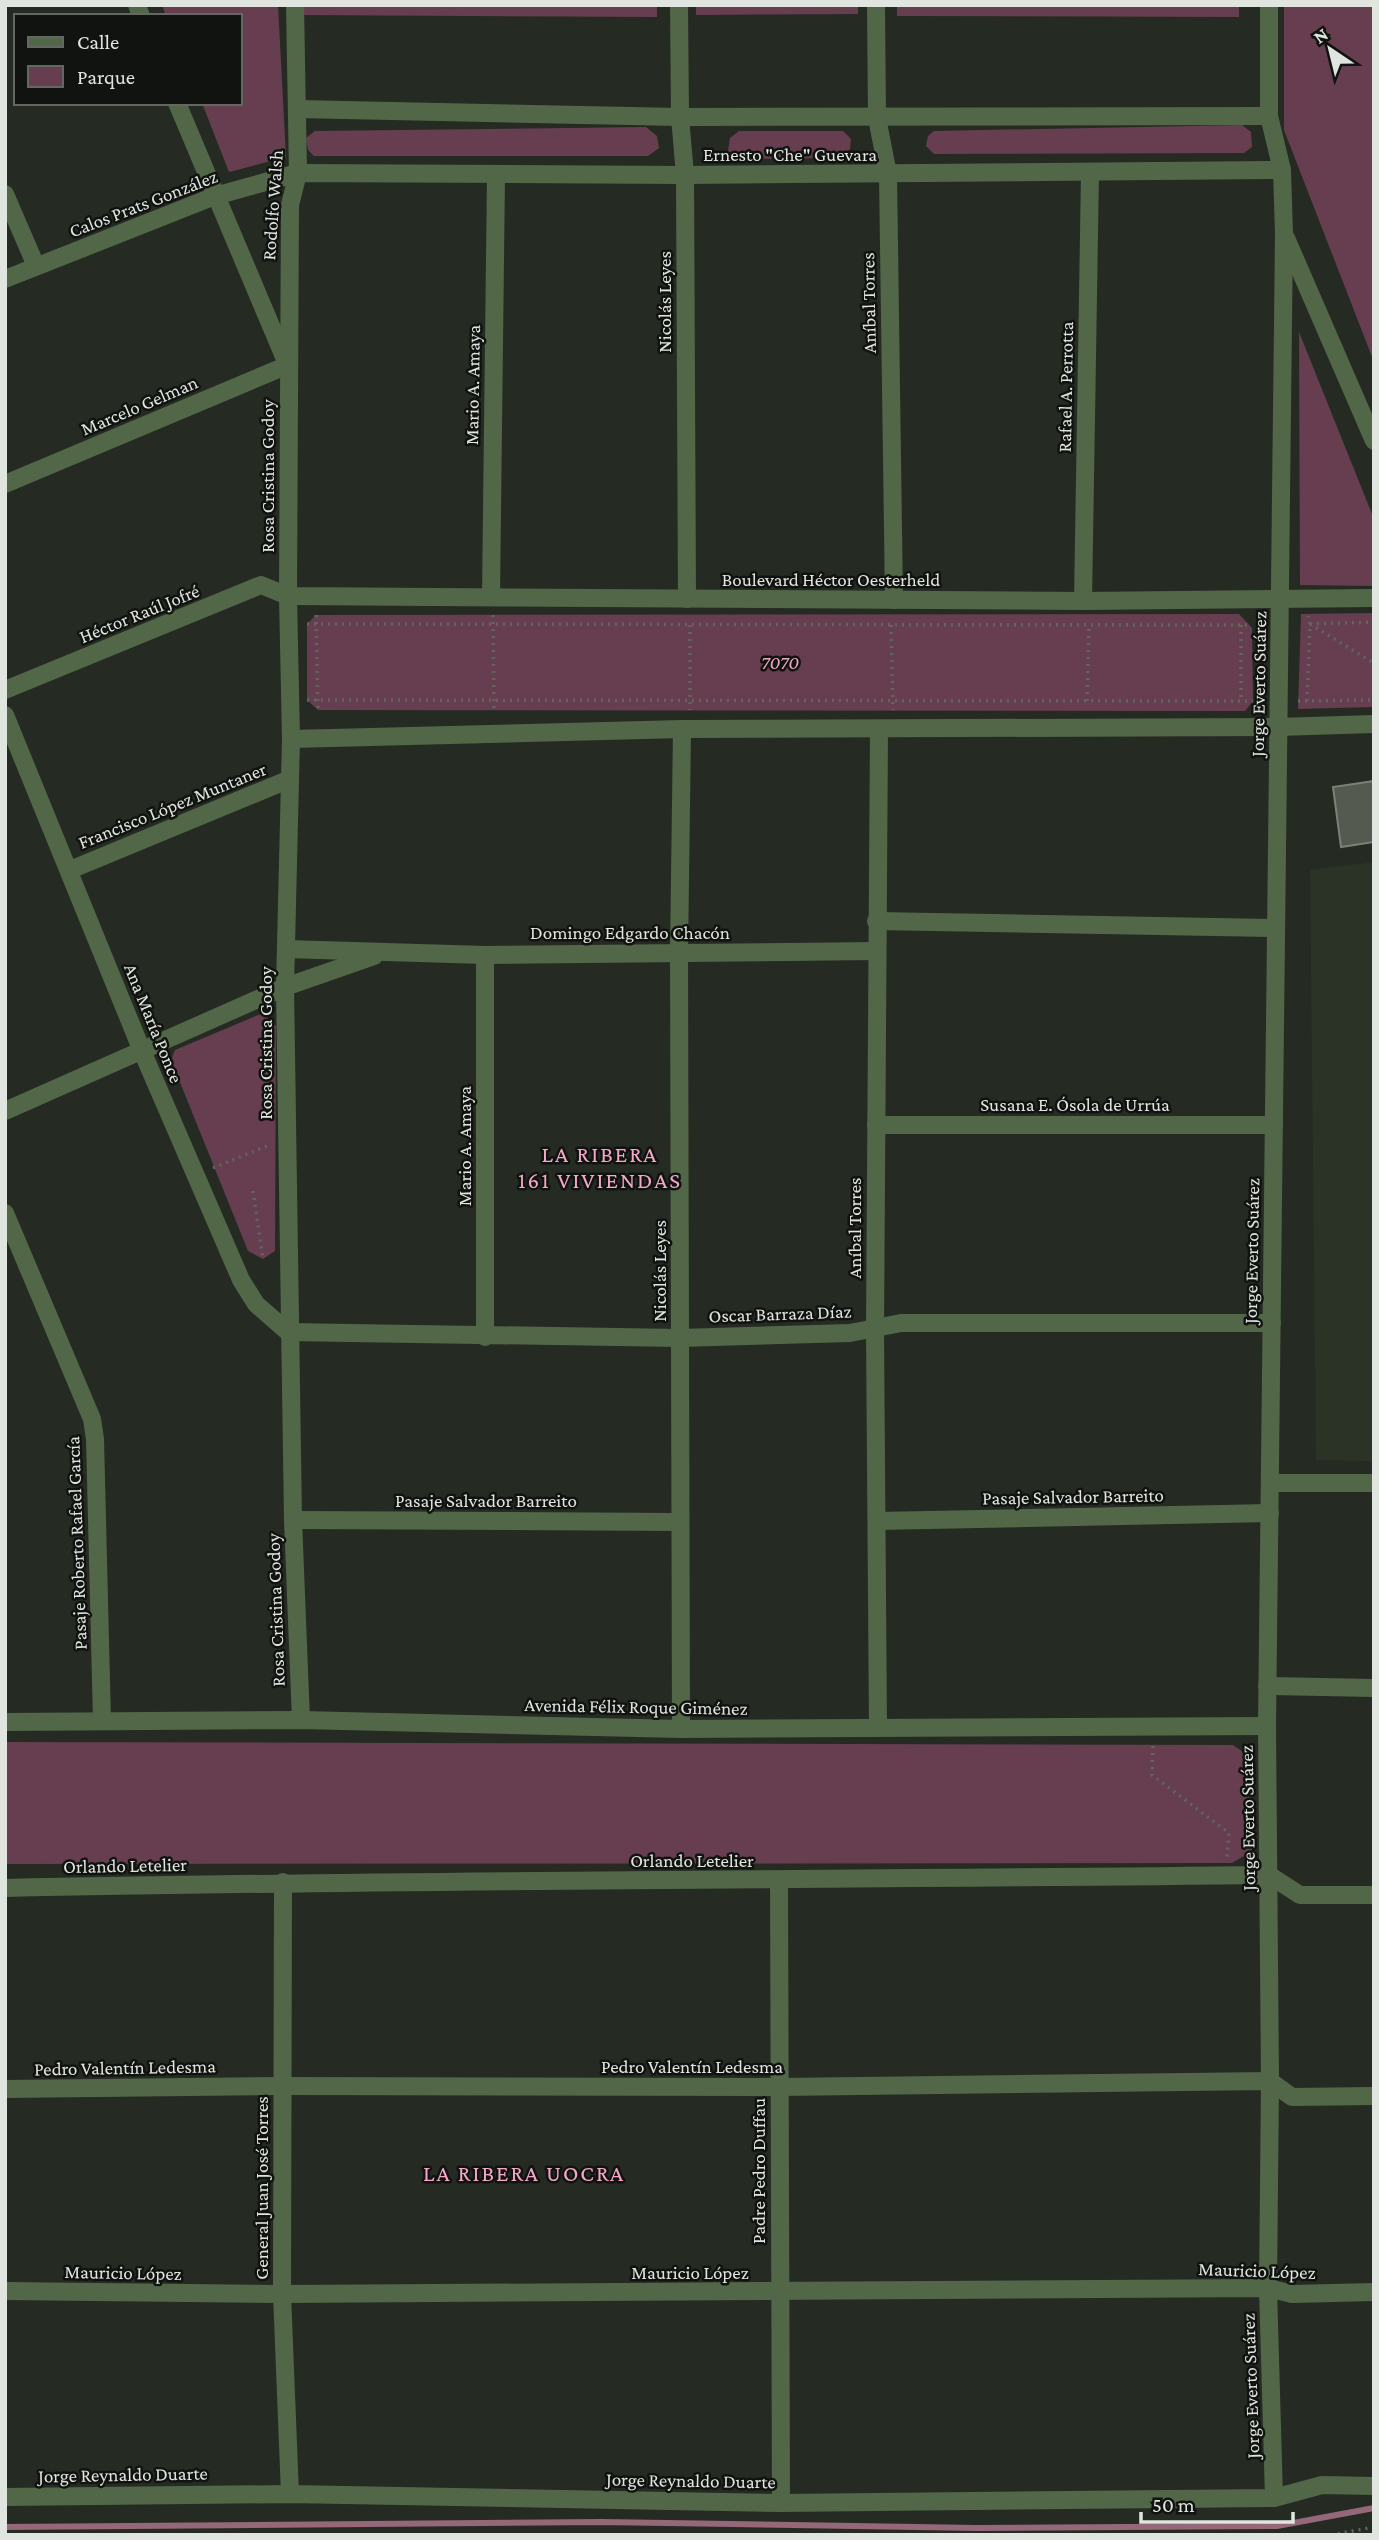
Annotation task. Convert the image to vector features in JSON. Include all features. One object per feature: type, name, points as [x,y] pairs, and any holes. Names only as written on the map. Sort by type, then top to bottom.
[{"type":"street","name":"Rodolfo Walsh","points":[[288,365],[290,205],[298,173],[295,5]]},
{"type":"street","name":"Nicolás Leyes","points":[[680,5],[680,117],[685,175],[688,607]]},
{"type":"street","name":"Aníbal Torres","points":[[876,5],[877,118],[888,174],[893,607]]},
{"type":"street","name":"Jorge Everto Suárez","points":[[1269,5],[1269,116],[1282,170],[1284,234],[1267,1686],[1270,2081],[1268,2288],[1274,2498]]},
{"type":"street","points":[[178,105],[288,365]]},
{"type":"street","name":"Ernesto \"Che\" Guevara","points":[[297,109],[680,117],[1269,116]]},
{"type":"street","name":"Ernesto \"Che\" Guevara","points":[[298,173],[685,175],[1282,170]]},
{"type":"street","name":"Calos Prats González","points":[[5,279],[215,196],[298,173]]},
{"type":"street","name":"Rafael A. Perrotta","points":[[1086,607],[1090,173]]},
{"type":"street","name":"Mario A. Amaya","points":[[491,596],[496,175]]},
{"type":"street","points":[[5,194],[36,266]]},
{"type":"street","points":[[1284,234],[1367,402],[1374,441]]},
{"type":"street","name":"Marcelo Gelman","points":[[5,484],[288,365]]},
{"type":"street","name":"Rosa Cristina Godoy","points":[[288,365],[291,739],[285,987],[293,1520],[301,1720]]},
{"type":"street","name":"Héctor Raúl Jofré","points":[[5,690],[261,585],[288,596]]},
{"type":"street","name":"Boulevard Héctor Oesterheld","points":[[288,596],[491,596],[688,607],[1086,607],[1374,598]]},
{"type":"street","name":"Ana María Ponce","points":[[5,715],[142,1051],[241,1280],[256,1304],[289,1332]]},
{"type":"street","points":[[291,739],[682,729],[1278,727],[1374,724]]},
{"type":"street","name":"Nicolás Leyes","points":[[681,1729],[679,953],[682,729]]},
{"type":"street","name":"Aníbal Torres","points":[[878,729],[875,1330],[878,1728]]},
{"type":"street","name":"Francisco López Muntaner","points":[[70,870],[290,779]]},
{"type":"street","points":[[876,921],[1276,928]]},
{"type":"street","name":"Domingo Edgardo Chacón","points":[[286,949],[485,955],[876,951]]},
{"type":"street","name":"Domingo Edgardo Chacón","points":[[5,1111],[285,987],[384,952]]},
{"type":"street","name":"Mario A. Amaya","points":[[485,955],[485,1337]]},
{"type":"street","name":"Susana E. Ósola de Urrúa","points":[[876,1125],[1274,1125]]},
{"type":"street","name":"Pasaje Roberto Rafael García","points":[[5,1213],[92,1419],[95,1439],[102,1721]]},
{"type":"street","name":"Oscar Barraza Díaz","points":[[289,1332],[680,1338],[850,1333],[901,1323],[1272,1322]]},
{"type":"street","points":[[1270,1483],[1374,1483]]},
{"type":"street","name":"Pasaje Salvador Barreito","points":[[877,1521],[1269,1513]]},
{"type":"street","name":"Pasaje Salvador Barreito","points":[[293,1520],[680,1522]]},
{"type":"street","points":[[1267,1686],[1374,1688]]},
{"type":"street","name":"Avenida Félix Roque Giménez","points":[[5,1722],[301,1720],[681,1729],[1267,1726]]},
{"type":"street","points":[[1269,1875],[1300,1895],[1374,1895]]},
{"type":"street","name":"Orlando Letelier","points":[[5,1888],[283,1882],[779,1881],[1269,1875]]},
{"type":"street","name":"Padre Pedro Duffau","points":[[779,1881],[781,2503]]},
{"type":"street","name":"General Juan José Torres","points":[[283,1882],[282,2294],[290,2494]]},
{"type":"street","name":"Pedro Valentín Ledesma","points":[[5,2089],[281,2086],[779,2087],[1270,2081],[1292,2097],[1374,2096]]},
{"type":"street","name":"Mauricio López","points":[[5,2291],[282,2294],[1268,2288],[1292,2294],[1374,2292]]},
{"type":"street","name":"Jorge Reynaldo Duarte","points":[[5,2497],[290,2494],[781,2503],[1274,2498],[1322,2485],[1374,2486]]},
{"type":"path","points":[[688,607],[690,710]]},
{"type":"path","points":[[893,607],[893,710]]},
{"type":"path","points":[[1086,607],[1087,711]]},
{"type":"path","points":[[1307,614],[1310,624],[1307,701]]},
{"type":"path","points":[[316,615],[318,710]]},
{"type":"path","points":[[493,615],[494,710]]},
{"type":"path","points":[[1240,710],[1242,617]]},
{"type":"path","points":[[1310,624],[1374,622]]},
{"type":"path","points":[[307,624],[1250,625]]},
{"type":"path","points":[[1310,624],[1374,663]]},
{"type":"path","points":[[307,700],[1253,701]]},
{"type":"path","points":[[1298,701],[1374,700]]},
{"type":"path","points":[[213,1168],[275,1142]]},
{"type":"path","points":[[253,1191],[263,1259]]},
{"type":"path","points":[[1153,1746],[1152,1776],[1228,1833],[1227,1863]]},
{"type":"path","points":[[1331,2535],[1374,2527]]},
{"type":"shaded area","points":[[1374,862],[1374,1461],[1316,1460],[1310,870]]},
{"type":"green space","points":[[162,5],[278,5],[286,157],[229,172],[203,105],[242,105],[242,14],[165,14]]},
{"type":"green space","points":[[304,5],[657,5],[657,17],[304,15]]},
{"type":"green space","points":[[696,5],[858,5],[858,14],[696,15]]},
{"type":"green space","points":[[897,5],[1239,5],[1239,17],[897,16]]},
{"type":"green space","points":[[1284,5],[1374,5],[1374,362],[1284,130]]},
{"type":"green space","points":[[1242,125],[1251,132],[1252,147],[1244,153],[934,154],[926,146],[928,136],[934,131]]},
{"type":"green space","points":[[646,127],[657,136],[659,148],[648,156],[314,156],[308,150],[306,138],[315,131]]},
{"type":"green space","points":[[739,131],[843,131],[851,139],[850,149],[840,158],[739,159],[728,151],[730,138]]},
{"type":"green space","points":[[1299,332],[1374,519],[1374,586],[1300,585]]},
{"type":"green space","points":[[1374,613],[1374,707],[1298,709],[1301,614]]},
{"type":"green space","name":"7070","points":[[1239,614],[1252,628],[1253,701],[1245,711],[318,710],[307,700],[307,624],[316,615]]},
{"type":"green space","points":[[263,1013],[276,1026],[275,1251],[263,1259],[248,1251],[171,1060],[175,1050]]},
{"type":"green space","points":[[5,1742],[1233,1745],[1250,1757],[1252,1851],[1232,1863],[5,1864]]},
{"type":"building","points":[[1374,781],[1374,842],[1341,847],[1333,787]]},
{"type":"waterway","points":[[5,2527],[602,2522],[977,2528],[1277,2526],[1374,2508]]},
{"type":"district","name":"LA RIBERA 161 VIVIENDAS","points":[[600,1167]]},
{"type":"district","name":"LA RIBERA UOCRA","points":[[524,2173]]}]
